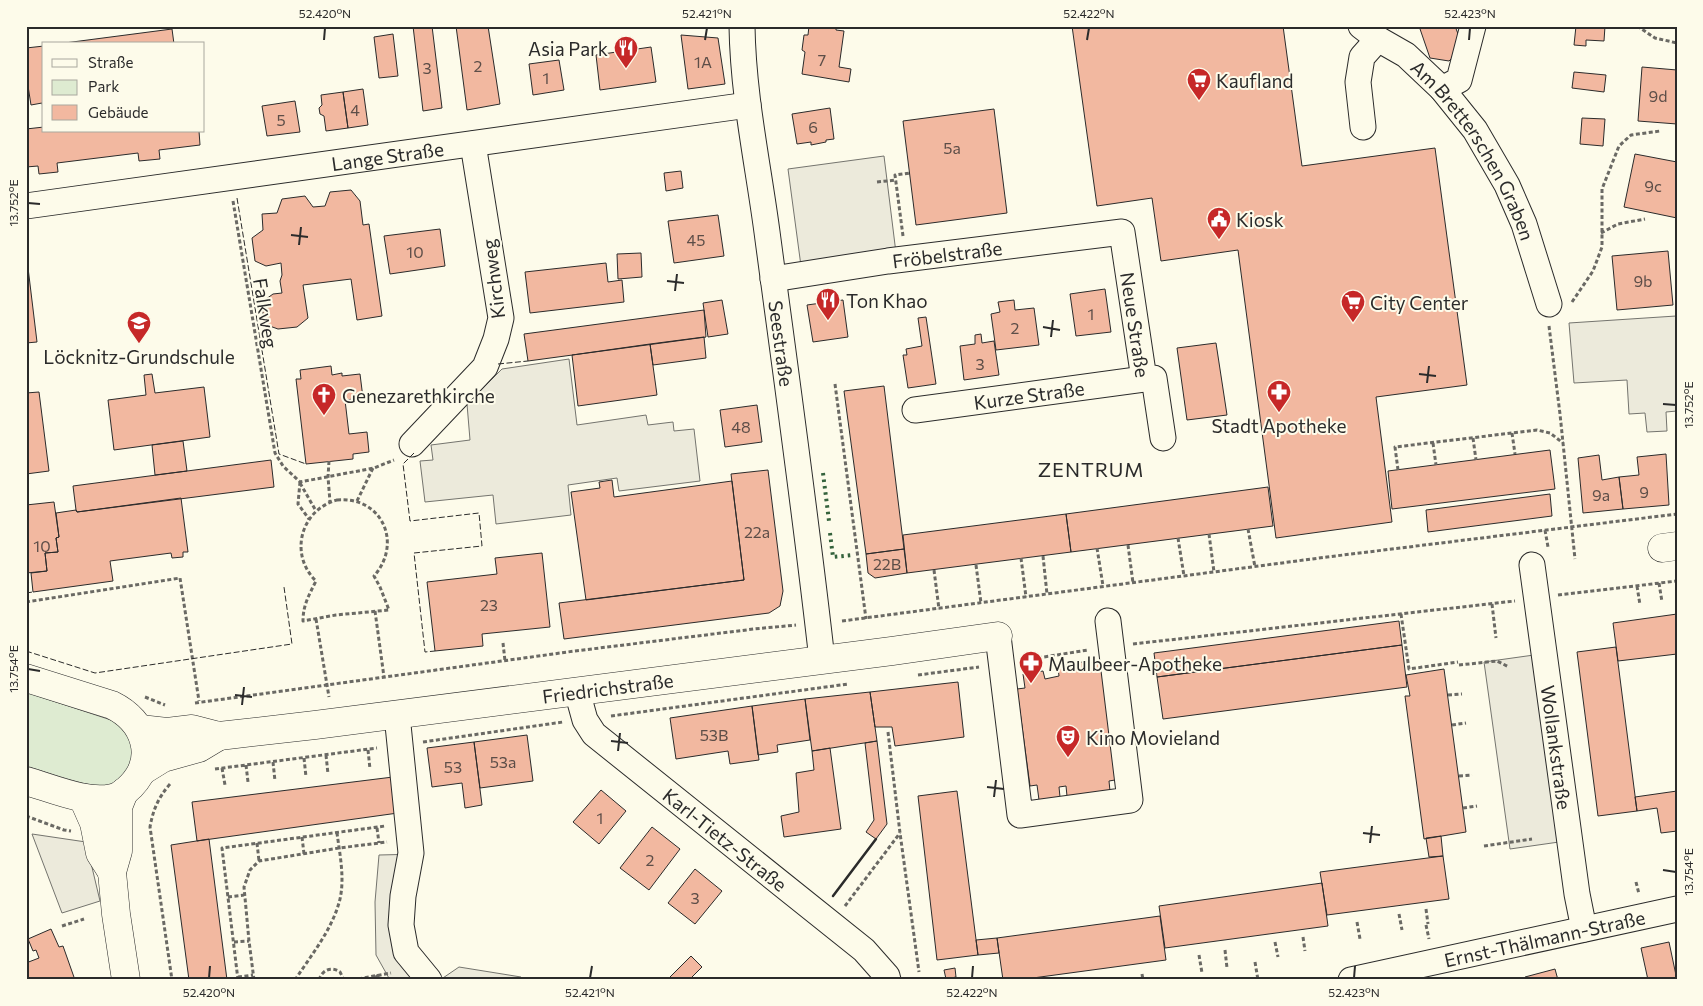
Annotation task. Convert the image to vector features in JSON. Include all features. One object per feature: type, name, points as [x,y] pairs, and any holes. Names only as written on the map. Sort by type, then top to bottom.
[{"type":"main road","name":"Friedrichstraße","points":[[140,729],[167,732],[192,729],[218,736],[397,715],[998,636]]},
{"type":"main road","points":[[26,678],[112,705],[122,710],[131,717],[140,729],[145,747],[142,771],[136,781],[114,798],[105,800],[83,798],[26,781]]},
{"type":"main road","name":"Friedrichstraße","points":[[142,771],[163,758],[200,748],[218,736]]},
{"type":"main road","points":[[124,792],[118,807],[118,851],[112,872],[126,980]]},
{"type":"main road","points":[[83,798],[94,823],[100,853],[112,872]]},
{"type":"street","name":"Seestraße","points":[[742,26],[742,51],[748,105],[789,391],[822,660]]},
{"type":"street","points":[[1442,89],[1459,80],[1473,26]]},
{"type":"street","points":[[1363,127],[1358,82],[1369,32]]},
{"type":"street","name":"Am Bretterschen Graben","points":[[1369,32],[1406,54],[1442,89],[1475,130],[1507,185],[1559,305]]},
{"type":"street","name":"Lange Straße","points":[[26,206],[748,105]]},
{"type":"street","name":"Kirchweg","points":[[412,444],[485,367],[496,339],[501,318],[473,144]]},
{"type":"street","name":"Fröbelstraße","points":[[774,279],[906,259],[1122,232]]},
{"type":"street","name":"Neue Straße","points":[[1122,232],[1144,379],[1154,378],[1163,438]]},
{"type":"street","name":"Kurze Straße","points":[[915,410],[1144,379]]},
{"type":"street","name":"Wollankstraße","points":[[1532,565],[1576,894],[1584,929]]},
{"type":"street","points":[[998,636],[1020,815],[1130,800],[1108,621]]},
{"type":"street","name":"Karl-Tietz-Straße","points":[[578,691],[585,720],[594,734],[864,950],[887,976],[888,980]]},
{"type":"street","points":[[397,715],[411,854],[403,896],[401,925],[406,952],[424,974]]},
{"type":"street","name":"Ernst-Thälmann-Straße","points":[[1352,980],[1677,909]]},
{"type":"path","points":[[1637,26],[1655,38],[1677,43]]},
{"type":"path","points":[[1575,559],[1564,443],[1549,330],[1559,305],[1593,271],[1602,247],[1602,189],[1620,146],[1631,135],[1660,131]]},
{"type":"path","points":[[906,259],[895,175],[910,173]]},
{"type":"path","name":"Falkweg","points":[[230,178],[275,453],[283,466],[300,482]]},
{"type":"path","points":[[877,182],[896,180]]},
{"type":"path","points":[[1601,233],[1618,224],[1645,219]]},
{"type":"path","points":[[835,384],[866,619]]},
{"type":"path","points":[[1398,470],[1395,447],[1537,430],[1550,433],[1564,443]]},
{"type":"path","points":[[1512,433],[1515,454]]},
{"type":"path","points":[[1473,438],[1476,460]]},
{"type":"path","points":[[1433,443],[1436,465]]},
{"type":"path","points":[[300,482],[374,468],[395,460],[412,444]]},
{"type":"path","points":[[329,461],[330,502]]},
{"type":"path","points":[[357,501],[374,468]]},
{"type":"path","points":[[300,482],[316,511]]},
{"type":"path","points":[[300,482],[298,504],[309,519]]},
{"type":"path","points":[[357,501],[371,508],[378,517],[388,538],[386,556],[374,576],[389,610],[303,621],[307,597],[316,581],[306,570],[302,554],[305,526],[316,511],[330,502],[357,501]]},
{"type":"path","points":[[192,704],[199,701],[754,629],[866,619],[1103,586],[1677,514]]},
{"type":"path","points":[[1248,529],[1255,567]]},
{"type":"path","points":[[1209,534],[1214,572]]},
{"type":"path","points":[[1178,538],[1184,576]]},
{"type":"path","points":[[1128,545],[1134,582]]},
{"type":"path","points":[[1097,548],[1103,586]]},
{"type":"path","points":[[1043,556],[1047,594]]},
{"type":"path","points":[[1021,558],[1026,597]]},
{"type":"path","points":[[976,565],[981,604]]},
{"type":"path","points":[[934,570],[939,609]]},
{"type":"path","points":[[26,602],[180,578],[199,701]]},
{"type":"path","points":[[914,675],[1111,647],[1677,581]]},
{"type":"path","points":[[1659,583],[1662,602]]},
{"type":"path","points":[[1637,586],[1640,605]]},
{"type":"path","points":[[1492,603],[1496,638]]},
{"type":"path","points":[[375,611],[384,678]]},
{"type":"path","points":[[1401,614],[1409,669],[1497,660],[1509,667]]},
{"type":"path","points":[[316,618],[329,697]]},
{"type":"path","points":[[503,643],[505,661]]},
{"type":"path","points":[[213,770],[849,684]]},
{"type":"path","points":[[1448,695],[1462,694]]},
{"type":"path","points":[[1452,725],[1466,723]]},
{"type":"path","points":[[888,732],[919,972]]},
{"type":"path","points":[[368,750],[370,769]]},
{"type":"path","points":[[326,755],[328,774]]},
{"type":"path","points":[[304,758],[306,777]]},
{"type":"path","points":[[273,762],[275,781]]},
{"type":"path","points":[[246,765],[248,782]]},
{"type":"path","points":[[222,768],[225,785]]},
{"type":"path","points":[[1458,776],[1472,775]]},
{"type":"path","points":[[172,980],[150,827],[153,811],[160,797],[173,781]]},
{"type":"path","points":[[1463,808],[1477,806]]},
{"type":"path","points":[[377,828],[409,831],[379,843],[259,861],[250,870],[244,887],[254,978],[238,978],[222,848],[377,828]]},
{"type":"path","points":[[377,828],[379,843]]},
{"type":"path","points":[[841,911],[900,832]]},
{"type":"path","points":[[295,980],[328,927],[338,905],[341,882],[337,833]]},
{"type":"path","points":[[302,837],[304,854]]},
{"type":"path","points":[[1484,846],[1532,839]]},
{"type":"path","points":[[257,843],[259,861]]},
{"type":"path","points":[[228,897],[244,895]]},
{"type":"path","points":[[1426,909],[1428,924]]},
{"type":"path","points":[[1399,914],[1402,930]]},
{"type":"path","points":[[62,926],[84,919]]},
{"type":"path","points":[[1357,922],[1360,939]]},
{"type":"path","points":[[1303,937],[1305,951]]},
{"type":"path","points":[[234,942],[249,941]]},
{"type":"path","points":[[1275,942],[1278,957]]},
{"type":"path","points":[[1225,950],[1227,968]]},
{"type":"path","points":[[1199,955],[1202,974]]},
{"type":"path","points":[[1255,962],[1258,980]]},
{"type":"path","points":[[319,980],[321,974],[332,969],[340,972],[344,980]]},
{"type":"path","points":[[352,980],[376,975],[424,974]]},
{"type":"path","points":[[1142,974],[1143,980]]},
{"type":"path","points":[[376,975],[380,980]]},
{"type":"green space","points":[[26,692],[111,720],[121,727],[128,736],[132,746],[130,766],[125,775],[116,782],[105,786],[98,786],[26,766]]},
{"type":"shaded area","points":[[884,156],[896,253],[801,266],[788,169]]},
{"type":"shaded area","points":[[1676,316],[1677,411],[1666,412],[1667,431],[1647,432],[1645,413],[1629,414],[1627,380],[1574,383],[1569,323]]},
{"type":"shaded area","points":[[569,359],[577,425],[646,415],[648,425],[673,422],[674,431],[694,429],[700,481],[619,491],[617,478],[568,485],[571,515],[496,524],[493,495],[425,502],[420,461],[433,460],[431,445],[470,440],[467,404],[502,369]]},
{"type":"shaded area","points":[[1534,655],[1559,842],[1510,849],[1484,662]]},
{"type":"shaded area","points":[[32,834],[86,842],[100,901],[62,913]]},
{"type":"shaded area","points":[[421,854],[411,906],[411,937],[434,980],[390,980],[376,955],[375,902],[379,855]]},
{"type":"shaded area","points":[[459,967],[521,977],[522,980],[440,980]]},
{"type":"building","points":[[413,26],[432,26],[442,108],[423,111]]},
{"type":"building","points":[[456,26],[488,26],[500,104],[467,110]]},
{"type":"building","points":[[809,26],[836,26],[836,30],[844,31],[839,67],[851,69],[849,82],[802,74],[805,52],[802,50],[804,35],[808,35]]},
{"type":"building","name":"City Center","points":[[1072,26],[1283,26],[1302,166],[1435,148],[1467,385],[1376,397],[1392,522],[1276,538],[1238,250],[1161,261],[1152,198],[1097,206]]},
{"type":"building","points":[[1419,26],[1455,26],[1463,47],[1449,61],[1430,58]]},
{"type":"building","points":[[1576,26],[1605,26],[1604,41],[1586,40],[1586,46],[1574,45]]},
{"type":"building","points":[[172,29],[174,42],[72,42]]},
{"type":"building","points":[[393,34],[398,76],[379,78],[374,37]]},
{"type":"building","points":[[681,35],[718,38],[725,84],[688,89]]},
{"type":"building","points":[[42,46],[42,103],[31,105],[28,86],[26,86],[26,48]]},
{"type":"building","name":"Asia Park","points":[[651,47],[656,82],[600,90],[596,55]]},
{"type":"building","points":[[559,60],[564,90],[533,95],[529,64]]},
{"type":"building","points":[[1642,67],[1677,70],[1677,124],[1638,121]]},
{"type":"building","points":[[1574,72],[1606,75],[1604,92],[1572,88]]},
{"type":"building","points":[[363,89],[368,125],[348,128],[343,92]]},
{"type":"building","points":[[343,92],[348,128],[326,131],[324,116],[320,114],[319,108],[322,105],[321,95]]},
{"type":"building","points":[[295,101],[300,132],[267,136],[262,106]]},
{"type":"building","points":[[830,108],[834,139],[811,145],[811,142],[797,144],[792,114]]},
{"type":"building","points":[[994,109],[1007,213],[916,225],[903,121]]},
{"type":"building","points":[[1582,118],[1605,119],[1603,146],[1580,144]]},
{"type":"building","points":[[42,127],[42,132],[199,132],[200,145],[159,150],[160,159],[139,161],[138,153],[57,163],[58,172],[39,174],[38,166],[26,167],[26,129]]},
{"type":"building","points":[[1635,154],[1677,162],[1677,218],[1624,207]]},
{"type":"building","points":[[681,171],[683,188],[666,191],[664,173]]},
{"type":"building","points":[[351,190],[360,201],[363,225],[369,224],[382,316],[357,320],[351,279],[303,285],[308,318],[297,327],[278,329],[264,324],[262,302],[273,294],[282,293],[280,281],[282,275],[281,263],[266,266],[255,261],[252,238],[263,230],[262,214],[277,213],[282,199],[305,196],[313,207],[325,206],[330,192]]},
{"type":"building","points":[[718,215],[724,256],[674,263],[668,221]]},
{"type":"building","points":[[440,229],[445,266],[390,274],[384,236]]},
{"type":"building","points":[[26,251],[37,342],[26,343]]},
{"type":"building","points":[[1668,251],[1673,305],[1617,310],[1612,256]]},
{"type":"building","points":[[641,253],[642,277],[618,279],[617,254]]},
{"type":"building","points":[[606,263],[608,282],[622,280],[624,302],[530,313],[525,272]]},
{"type":"building","points":[[1105,289],[1111,332],[1076,336],[1070,294]]},
{"type":"building","points":[[722,300],[728,334],[708,337],[703,303]]},
{"type":"building","name":"Ton Khao","points":[[843,300],[848,337],[813,342],[807,305]]},
{"type":"building","points":[[1014,300],[1015,310],[1034,308],[1039,345],[996,350],[991,314],[1000,312],[998,302]]},
{"type":"building","points":[[704,310],[706,337],[528,361],[524,334]]},
{"type":"building","points":[[926,317],[936,384],[908,388],[903,355],[907,355],[906,349],[922,346],[918,318]]},
{"type":"building","points":[[981,334],[982,343],[994,341],[999,375],[964,380],[960,346],[975,344],[975,335]]},
{"type":"building","points":[[704,337],[706,358],[653,365],[650,344]]},
{"type":"building","points":[[1216,343],[1227,415],[1187,420],[1177,348]]},
{"type":"building","points":[[650,344],[657,395],[578,406],[572,355]]},
{"type":"building","name":"Genezarethkirche","points":[[331,366],[332,375],[342,373],[342,376],[360,374],[363,398],[345,400],[349,434],[367,432],[369,452],[353,454],[353,459],[306,464],[296,379],[301,379],[300,370]]},
{"type":"building","points":[[152,374],[155,393],[204,387],[210,437],[114,450],[108,400],[146,395],[144,375]]},
{"type":"building","points":[[884,386],[904,549],[866,554],[844,391]]},
{"type":"building","points":[[39,392],[49,471],[26,474],[26,393]]},
{"type":"building","points":[[757,405],[762,442],[725,447],[720,410]]},
{"type":"building","points":[[183,441],[187,471],[155,475],[152,445]]},
{"type":"building","points":[[1550,450],[1555,489],[1392,509],[1388,471]]},
{"type":"building","points":[[1666,454],[1669,505],[1623,509],[1619,477],[1639,475],[1637,457]]},
{"type":"building","points":[[1599,455],[1602,480],[1619,477],[1623,509],[1583,513],[1578,458]]},
{"type":"building","points":[[271,460],[274,487],[77,512],[76,510],[73,486]]},
{"type":"building","points":[[768,470],[783,591],[780,606],[769,613],[564,639],[559,603],[744,580],[731,474]]},
{"type":"building","points":[[612,480],[614,497],[732,481],[744,580],[586,600],[571,492],[600,488],[599,482]]},
{"type":"building","points":[[1268,487],[1273,526],[1071,552],[1066,514]]},
{"type":"building","points":[[1550,494],[1552,516],[1428,532],[1426,510]]},
{"type":"building","points":[[181,498],[188,552],[183,552],[183,557],[172,558],[171,553],[110,561],[113,581],[33,592],[31,573],[47,571],[45,553],[58,552],[56,538],[59,537],[56,513],[76,510],[77,512]]},
{"type":"building","points":[[54,502],[59,537],[56,538],[58,552],[45,553],[47,571],[26,573],[26,505]]},
{"type":"building","points":[[1066,514],[1071,552],[907,573],[903,535]]},
{"type":"building","points":[[904,549],[907,573],[875,578],[868,573],[866,554]]},
{"type":"building","points":[[542,553],[550,627],[482,634],[483,646],[435,651],[427,582],[497,574],[495,558]]},
{"type":"building","points":[[1677,614],[1677,654],[1618,661],[1613,623]]},
{"type":"building","points":[[1399,621],[1402,645],[1157,677],[1154,653]]},
{"type":"building","points":[[1402,645],[1407,687],[1163,719],[1157,677]]},
{"type":"building","points":[[1616,647],[1637,811],[1598,816],[1577,652]]},
{"type":"building","points":[[1078,662],[1101,663],[1121,779],[1109,781],[1110,791],[1067,796],[1066,786],[1059,787],[1060,797],[1039,800],[1037,785],[1030,786],[1017,689],[1025,688],[1023,674],[1043,671],[1045,679],[1059,676],[1058,668]]},
{"type":"building","points":[[1444,669],[1466,832],[1424,839],[1405,696],[1410,696],[1406,675]]},
{"type":"building","points":[[958,682],[964,737],[895,746],[892,727],[875,727],[870,692]]},
{"type":"building","points":[[870,692],[877,741],[812,751],[805,699]]},
{"type":"building","points":[[805,699],[810,740],[777,745],[778,752],[758,755],[752,706]]},
{"type":"building","points":[[752,706],[759,760],[730,764],[728,751],[676,759],[670,718]]},
{"type":"building","points":[[527,735],[533,781],[480,788],[474,742]]},
{"type":"building","points":[[877,741],[887,824],[876,839],[866,832],[874,820],[865,743]]},
{"type":"building","points":[[474,742],[482,805],[465,808],[462,783],[432,787],[427,748]]},
{"type":"building","points":[[830,748],[841,829],[784,837],[781,816],[799,812],[796,773],[814,770],[812,751]]},
{"type":"building","points":[[393,777],[398,813],[197,841],[192,802]]},
{"type":"building","points":[[601,790],[626,811],[599,844],[573,822]]},
{"type":"building","points":[[957,791],[978,955],[937,960],[918,796]]},
{"type":"building","points":[[1677,791],[1677,831],[1661,833],[1657,808],[1637,811],[1635,797]]},
{"type":"building","points":[[652,827],[680,849],[649,890],[620,868]]},
{"type":"building","points":[[1441,836],[1443,856],[1429,857],[1426,838]]},
{"type":"building","points":[[209,839],[227,980],[189,980],[171,845]]},
{"type":"building","points":[[1443,856],[1449,899],[1327,915],[1320,872]]},
{"type":"building","points":[[695,869],[722,891],[695,924],[668,903]]},
{"type":"building","points":[[1322,883],[1328,926],[1165,948],[1159,906]]},
{"type":"building","points":[[1160,916],[1166,960],[1018,980],[1003,980],[997,938]]},
{"type":"building","points":[[51,929],[59,947],[63,946],[75,980],[26,980],[26,963],[39,958],[36,950],[33,951],[28,939]]},
{"type":"building","points":[[997,938],[999,953],[978,955],[976,940]]},
{"type":"building","points":[[1669,942],[1677,980],[1648,980],[1641,948]]},
{"type":"building","points":[[691,956],[702,967],[689,980],[667,980]]},
{"type":"building","points":[[955,968],[956,977],[946,979],[944,970]]},
{"type":"building","points":[[1555,969],[1558,980],[1525,980],[1525,977]]},
{"type":"hedge","points":[[823,473],[829,521]]},
{"type":"hedge","points":[[830,533],[833,557],[854,555]]},
{"type":"fence","points":[[237,198],[279,454],[306,464]]},
{"type":"fence","points":[[498,364],[528,361]]},
{"type":"fence","points":[[414,453],[403,464],[410,521],[479,513],[482,546],[414,553],[425,652],[435,651]]},
{"type":"fence","points":[[26,651],[95,673],[292,644],[284,587]]},
{"type":"fence","points":[[26,593],[33,592]]},
{"type":"wall","points":[[833,896],[876,839]]},
{"type":"place","name":"Asia Park","points":[[626,69]]},
{"type":"place","name":"Kaufland","points":[[1199,101]]},
{"type":"place","name":"Kiosk","points":[[1219,240]]},
{"type":"place","name":"Ton Khao","points":[[828,321]]},
{"type":"place","name":"City Center","points":[[1353,323]]},
{"type":"place","name":"Löcknitz-Grundschule","points":[[139,344]]},
{"type":"place","name":"Stadt Apotheke","points":[[1279,413]]},
{"type":"place","name":"Genezarethkirche","points":[[324,416]]},
{"type":"place","name":"Maulbeer-Apotheke","points":[[1031,684]]},
{"type":"place","name":"Kino Movieland","points":[[1068,758]]},
{"type":"district","name":"ZENTRUM","points":[[1091,469]]}]
